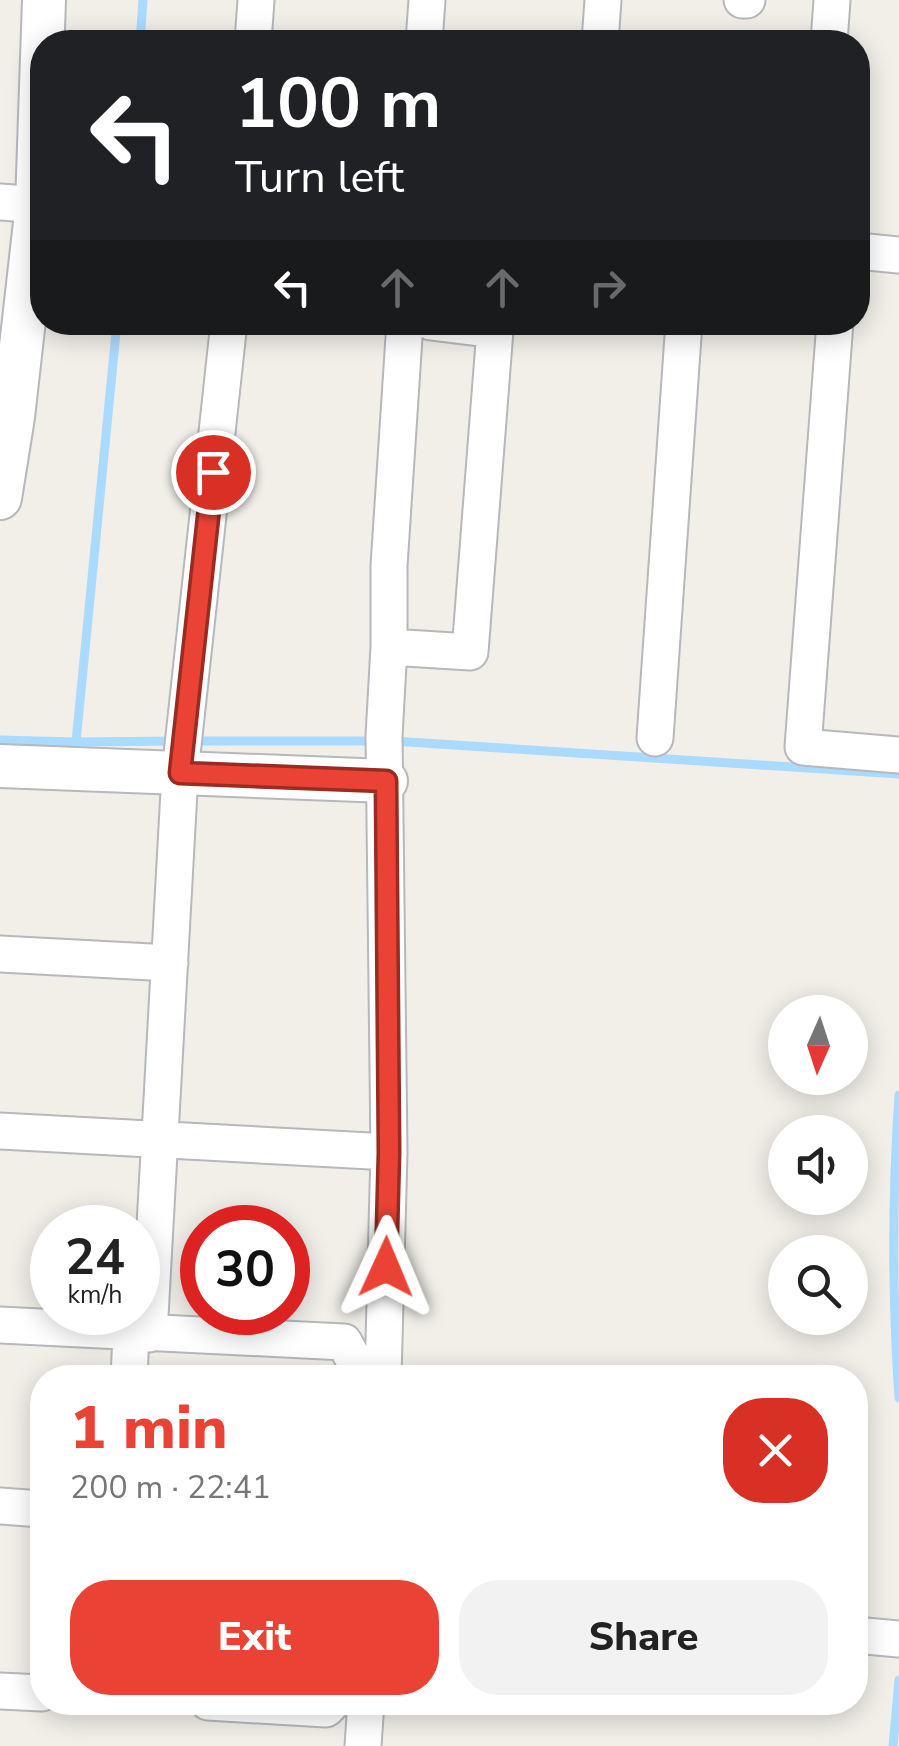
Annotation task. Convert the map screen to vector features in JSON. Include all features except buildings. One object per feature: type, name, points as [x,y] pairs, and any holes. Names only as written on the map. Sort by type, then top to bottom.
[{"type":"street","points":[[41,30],[44,0]]},
{"type":"street","points":[[254,30],[256,0]]},
{"type":"street","points":[[425,30],[427,0]]},
{"type":"street","points":[[601,30],[602,0]]},
{"type":"street","points":[[830,30],[832,0]]},
{"type":"street","points":[[0,498],[13,417],[30,159]]},
{"type":"street","points":[[870,251],[899,255]]},
{"type":"street","points":[[153,1205],[182,752],[228,335]]},
{"type":"street","points":[[384,1365],[389,1152],[385,755],[390,566],[404,335]]},
{"type":"street","points":[[389,648],[470,652],[495,335]]},
{"type":"street","points":[[656,738],[683,335]]},
{"type":"street","points":[[834,335],[803,747],[899,755]]},
{"type":"street","points":[[0,766],[182,752],[385,755]]},
{"type":"street","points":[[0,954],[170,963]]},
{"type":"street","points":[[0,1131],[389,1152]]},
{"type":"street","points":[[0,1325],[30,1327]]},
{"type":"street","points":[[160,1334],[344,1342],[355,1365]]},
{"type":"street","points":[[132,1365],[140,1335]]},
{"type":"street","points":[[0,1506],[30,1507]]},
{"type":"street","points":[[0,1691],[30,1692]]},
{"type":"street","points":[[363,1746],[365,1715]]},
{"type":"waterway","points":[[141,30],[143,0]]},
{"type":"waterway","points":[[116,335],[76,742],[177,741]]},
{"type":"waterway","points":[[0,740],[76,742]]},
{"type":"waterway","points":[[193,741],[377,741]]},
{"type":"waterway","points":[[393,741],[899,774]]},
{"type":"waterway","points":[[899,1095],[894,1246],[899,1398]]},
{"type":"waterway","points":[[893,1746],[899,1680]]},
{"type":"route","points":[[213,472],[180,773],[386,781],[386,1267]]}]
